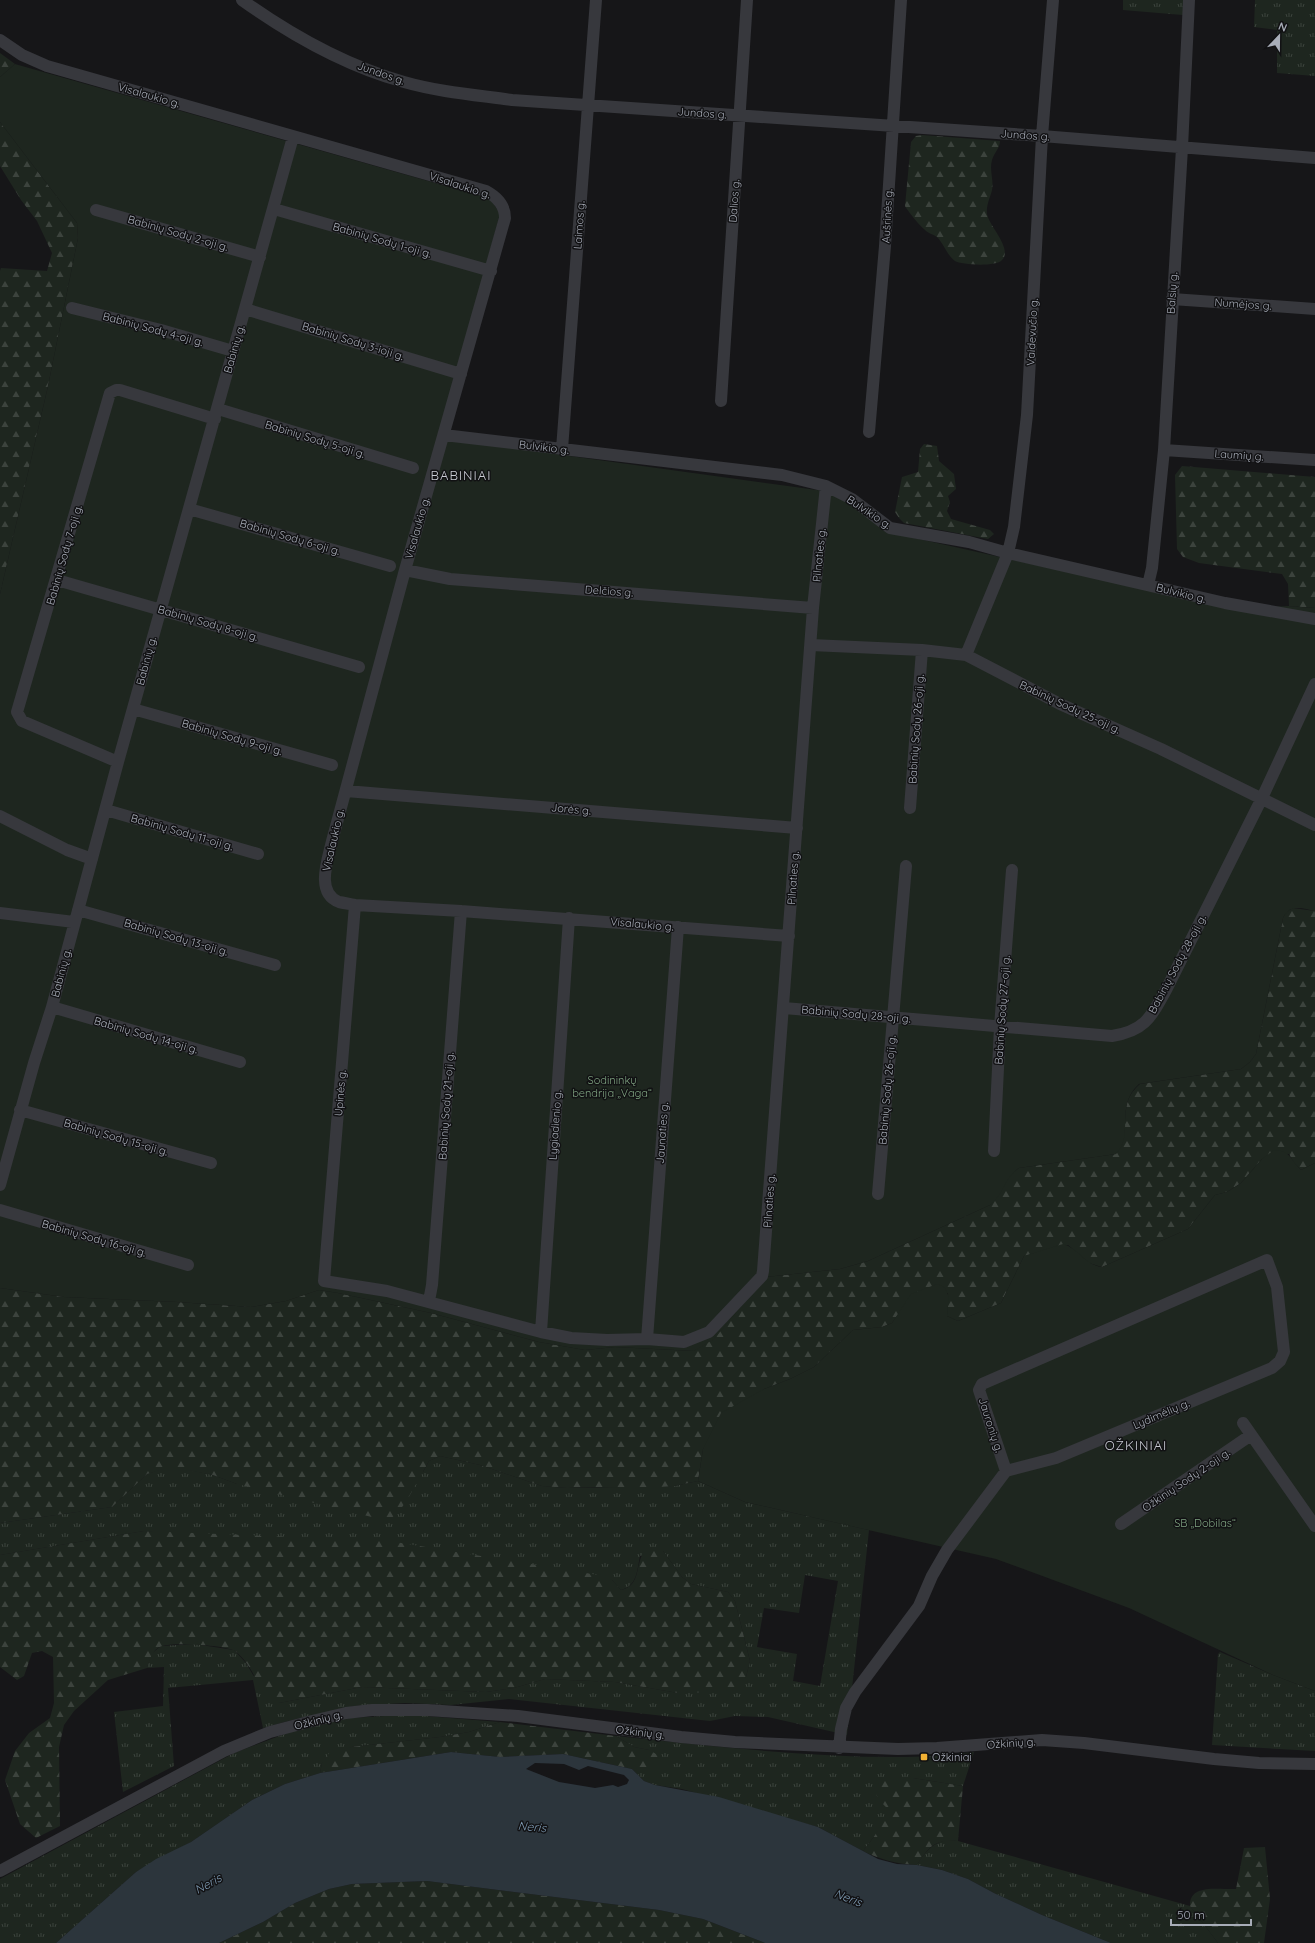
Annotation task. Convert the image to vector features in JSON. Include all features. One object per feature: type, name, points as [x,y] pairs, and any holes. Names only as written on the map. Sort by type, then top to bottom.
[{"type":"street","name":"Jundos g.","points":[[242,0],[313,45],[349,62],[404,82],[463,94],[512,100],[1042,136],[1182,148]]},
{"type":"street","name":"Laimos g.","points":[[562,449],[596,0]]},
{"type":"street","name":"Dalios g.","points":[[720,401],[747,0]]},
{"type":"street","name":"Aušrinės g.","points":[[869,432],[885,246],[891,126],[900,0]]},
{"type":"street","name":"Vaidevučio g.","points":[[966,655],[1008,553],[1014,527],[1027,415],[1042,136],[1053,0]]},
{"type":"street","name":"Balsių g.","points":[[1148,585],[1152,568],[1164,450],[1182,148],[1189,0]]},
{"type":"street","name":"Visalaukio g.","points":[[0,40],[22,55],[47,66],[486,191],[501,203],[505,211],[505,218],[491,271],[405,570],[332,842],[324,881],[326,889],[331,896],[338,902],[355,904],[461,910],[789,936]]},
{"type":"street","name":"Babinių g.","points":[[0,1185],[20,1110],[52,1007],[160,610],[293,137]]},
{"type":"street","points":[[1182,148],[1315,158]]},
{"type":"street","name":"Babinių Sodų 1-oji g.","points":[[274,209],[491,271]]},
{"type":"street","name":"Babinių Sodų 2-oji g.","points":[[96,210],[260,257]]},
{"type":"street","name":"Numėjos g.","points":[[1172,299],[1315,309]]},
{"type":"street","name":"Babinių Sodų 4-oji g.","points":[[72,308],[160,330],[233,351]]},
{"type":"street","name":"Babinių Sodų 3-ioji g.","points":[[245,309],[461,374]]},
{"type":"street","name":"Babinių Sodų 7-oji g.","points":[[118,762],[22,721],[18,718],[17,712],[57,580],[110,393],[120,390],[216,414]]},
{"type":"street","name":"Babinių Sodų 5-oji g.","points":[[216,414],[413,468]]},
{"type":"street","name":"Bulvikio g.","points":[[444,435],[782,475],[826,486],[852,499],[890,528],[969,542],[1008,553],[1225,603],[1315,619]]},
{"type":"street","name":"Laumių g.","points":[[1164,450],[1315,460]]},
{"type":"street","name":"Pilnaties g.","points":[[647,1339],[684,1342],[709,1332],[762,1276],[784,1008],[813,608],[826,486]]},
{"type":"street","name":"Babinių Sodų 6-oji g.","points":[[189,509],[390,566]]},
{"type":"street","name":"Delčios g.","points":[[405,570],[458,579],[813,608]]},
{"type":"street","name":"Babinių Sodų 8-oji g.","points":[[57,580],[358,667]]},
{"type":"street","name":"Babinių Sodų 25-oji g.","points":[[811,645],[922,650],[966,655],[1060,704],[1161,749],[1315,825]]},
{"type":"street","name":"Babinių Sodų 26-oji g.","points":[[910,808],[922,650]]},
{"type":"street","name":"Babinių Sodų 28-oji g.","points":[[784,1008],[1112,1036],[1124,1034],[1143,1025],[1155,1009],[1166,990],[1262,798],[1315,684]]},
{"type":"street","name":"Babinių Sodų 9-oji g.","points":[[133,709],[332,765]]},
{"type":"street","name":"Jorės g.","points":[[346,791],[797,828]]},
{"type":"street","name":"Babinių Sodų 11-oji g.","points":[[106,810],[258,854]]},
{"type":"street","points":[[0,816],[67,850],[92,859]]},
{"type":"street","name":"Babinių Sodų 26-oji g.","points":[[878,1194],[906,866]]},
{"type":"street","name":"Babinių Sodų 27-oji g.","points":[[994,1151],[1000,1027],[1012,870]]},
{"type":"street","name":"Upinės g.","points":[[355,904],[324,1281],[388,1291],[429,1302]]},
{"type":"street","name":"Babinių Sodų 13-oji g.","points":[[78,910],[275,965]]},
{"type":"street","name":"Babinių Sodų 21-oji g.","points":[[429,1302],[432,1285],[461,910]]},
{"type":"street","points":[[0,913],[74,922]]},
{"type":"street","name":"Lygiadienio g.","points":[[541,1332],[569,918]]},
{"type":"street","name":"Jaunaties g.","points":[[647,1339],[678,928]]},
{"type":"street","name":"Babinių Sodų 14-oji g.","points":[[52,1007],[240,1062]]},
{"type":"street","name":"Babinių Sodų 15-oji g.","points":[[20,1110],[211,1163]]},
{"type":"street","name":"Babinių Sodų 16-oji g.","points":[[0,1210],[188,1265]]},
{"type":"street","name":"Jauronių g.","points":[[1006,1471],[979,1390],[982,1384],[1267,1260],[1277,1287],[1284,1352]]},
{"type":"street","points":[[429,1302],[541,1332],[571,1338],[599,1340],[647,1339]]},
{"type":"street","name":"Lydimėlių g.","points":[[1006,1471],[1056,1458],[1272,1368],[1280,1361],[1284,1352]]},
{"type":"street","points":[[1243,1423],[1315,1526]]},
{"type":"street","name":"Ožkinių Sodų 2-oji g.","points":[[1121,1524],[1251,1435]]},
{"type":"street","points":[[840,1748],[841,1729],[846,1708],[855,1692],[919,1606],[932,1576],[947,1550],[1006,1471]]},
{"type":"street","name":"Ožkinių g.","points":[[0,1871],[224,1751],[270,1732],[346,1713],[400,1709],[518,1716],[681,1738],[840,1748],[936,1748],[1042,1740],[1084,1743],[1259,1763],[1315,1764]]},
{"type":"green space","points":[[1123,0],[1184,0],[1183,15],[1123,10]]},
{"type":"green space","points":[[1255,0],[1315,0],[1315,76],[1277,73],[1277,30],[1254,27]]},
{"type":"green space","points":[[0,53],[15,64],[0,77]]},
{"type":"green space","name":"Sodininkų bendrija „Vaga“","points":[[15,64],[488,198],[492,201],[500,214],[439,438],[832,492],[892,533],[1230,608],[1289,606],[1315,608],[1315,911],[1296,908],[1289,911],[1283,918],[1256,1054],[1250,1062],[1241,1069],[1139,1084],[1132,1093],[1128,1102],[1124,1138],[1116,1154],[1019,1168],[1010,1176],[995,1201],[990,1205],[868,1261],[840,1269],[766,1277],[714,1339],[694,1351],[615,1347],[585,1350],[539,1342],[431,1313],[319,1290],[286,1301],[251,1307],[64,1297],[0,1288],[0,594],[48,386],[78,238],[77,223],[0,122],[0,77]]},
{"type":"green space","points":[[0,122],[77,223],[78,238],[48,386],[0,594],[0,271],[1,268],[47,271],[52,253],[37,221],[21,200],[0,166]]},
{"type":"green space","points":[[922,135],[1000,141],[991,164],[992,190],[987,211],[989,219],[1005,250],[1005,255],[999,262],[979,265],[964,264],[955,261],[937,237],[925,230],[905,206],[911,142],[916,136]]},
{"type":"green space","points":[[924,444],[937,446],[939,461],[954,474],[956,489],[948,496],[950,502],[947,511],[951,519],[990,530],[994,534],[988,539],[904,523],[899,518],[895,512],[902,477],[918,472],[920,449]]},
{"type":"green space","points":[[1182,466],[1315,477],[1315,608],[1289,606],[1288,584],[1282,574],[1199,563],[1183,557],[1177,549],[1175,475]]},
{"type":"green space","points":[[1293,908],[1315,911],[1315,1163],[1301,1170],[1294,1163],[1289,1154],[1262,1159],[1241,1183],[1227,1192],[1215,1195],[1188,1229],[1102,1267],[1089,1263],[1068,1245],[1024,1256],[1001,1303],[958,1321],[947,1316],[948,1293],[899,1313],[892,1323],[882,1327],[853,1330],[814,1367],[790,1379],[764,1389],[703,1449],[698,1481],[674,1486],[645,1488],[567,1488],[542,1486],[480,1465],[440,1456],[429,1461],[406,1502],[395,1516],[384,1520],[237,1484],[213,1475],[171,1467],[147,1474],[112,1507],[0,1523],[0,1288],[64,1297],[251,1307],[286,1301],[319,1290],[431,1313],[539,1342],[585,1350],[615,1347],[694,1351],[766,1277],[840,1269],[868,1261],[990,1205],[1011,1174],[1019,1168],[1116,1154],[1123,1140],[1127,1103],[1134,1090],[1140,1084],[1241,1069],[1250,1062],[1256,1054],[1283,918],[1286,912]]},
{"type":"green space","name":"SB „Dobilas“","points":[[1274,1150],[1284,1152],[1290,1156],[1301,1170],[1315,1163],[1315,1691],[1273,1675],[1129,1608],[996,1559],[745,1502],[698,1481],[703,1449],[721,1413],[764,1389],[790,1379],[814,1367],[853,1330],[882,1327],[892,1323],[911,1294],[937,1284],[942,1286],[945,1288],[949,1297],[947,1316],[958,1321],[1001,1303],[1024,1256],[1063,1244],[1073,1249],[1096,1266],[1102,1267],[1188,1229],[1215,1195],[1227,1192],[1241,1183],[1262,1159]]},
{"type":"green space","points":[[440,1456],[480,1465],[542,1486],[567,1488],[674,1486],[698,1481],[745,1502],[869,1530],[847,1735],[768,1717],[735,1716],[710,1721],[509,1699],[451,1705],[405,1703],[354,1706],[263,1728],[253,1680],[168,1688],[174,1766],[123,1792],[114,1712],[163,1706],[164,1667],[147,1668],[151,1654],[161,1646],[194,1644],[234,1650],[246,1663],[253,1675],[279,1703],[362,1687],[486,1692],[514,1688],[545,1679],[615,1682],[678,1693],[746,1677],[750,1661],[735,1601],[728,1592],[691,1584],[682,1577],[663,1551],[640,1556],[637,1572],[633,1581],[626,1588],[621,1590],[612,1580],[144,1531],[0,1555],[0,1523],[112,1507],[147,1474],[171,1466],[213,1475],[237,1484],[423,1472],[429,1461]],"holes":[[[805,1575],[838,1581],[820,1686],[793,1681],[797,1654],[757,1647],[764,1608],[799,1613]]]},
{"type":"green space","points":[[144,1531],[389,1541],[598,1575],[612,1580],[621,1590],[632,1584],[635,1579],[645,1550],[652,1549],[663,1551],[682,1577],[691,1584],[728,1592],[735,1601],[750,1661],[746,1677],[734,1688],[713,1692],[678,1693],[615,1682],[545,1679],[514,1688],[486,1692],[362,1687],[279,1703],[266,1700],[249,1667],[235,1651],[221,1647],[199,1645],[176,1644],[162,1646],[156,1649],[150,1658],[147,1668],[108,1680],[74,1711],[64,1725],[59,1747],[60,1826],[36,1838],[20,1824],[5,1780],[15,1751],[29,1733],[50,1718],[54,1703],[53,1657],[42,1651],[32,1653],[24,1676],[17,1680],[0,1667],[0,1555]]},
{"type":"green space","points":[[1220,1652],[1315,1691],[1315,1751],[1212,1745],[1218,1654]]},
{"type":"green space","points":[[425,1716],[500,1722],[469,1732],[440,1737],[351,1747],[322,1763],[320,1773],[285,1784],[252,1800],[191,1842],[136,1872],[56,1943],[0,1943],[0,1879],[234,1753],[290,1732],[318,1724],[351,1718]]},
{"type":"green space","points":[[500,1722],[616,1736],[634,1747],[649,1750],[658,1755],[660,1760],[656,1769],[632,1769],[563,1754],[500,1757],[451,1752],[320,1773],[322,1763],[330,1752],[351,1747],[440,1737],[469,1732]]},
{"type":"green space","points":[[616,1736],[762,1751],[834,1756],[916,1757],[974,1752],[963,1786],[913,1778],[887,1807],[885,1817],[879,1830],[863,1851],[818,1827],[682,1789],[655,1785],[644,1781],[632,1769],[656,1769],[649,1750],[634,1747]]},
{"type":"green space","points":[[881,1778],[913,1778],[963,1786],[958,1841],[944,1841],[933,1845],[925,1853],[917,1865],[889,1861],[863,1851],[878,1830],[885,1813],[886,1807],[878,1798],[875,1789],[875,1780]]},
{"type":"green space","points":[[946,1840],[958,1841],[1190,1906],[1218,1943],[1111,1943],[1042,1915],[994,1893],[968,1879],[942,1870],[917,1865],[932,1846]]},
{"type":"green space","points":[[1265,1847],[1270,1899],[1264,1943],[1218,1943],[1190,1906],[1191,1899],[1195,1894],[1207,1889],[1236,1889],[1244,1848]]},
{"type":"green space","points":[[427,1881],[659,1910],[703,1919],[765,1943],[219,1943],[263,1922],[295,1903],[329,1889],[352,1884]]},
{"type":"water","name":"Neris","points":[[451,1752],[500,1757],[563,1754],[632,1769],[644,1781],[655,1785],[719,1797],[818,1827],[878,1859],[897,1864],[917,1865],[942,1870],[968,1879],[994,1893],[1042,1915],[1111,1943],[765,1943],[703,1919],[659,1910],[427,1881],[352,1884],[329,1889],[295,1903],[263,1922],[219,1943],[56,1943],[136,1872],[156,1859],[191,1842],[252,1800],[285,1784],[320,1773]],"holes":[[[535,1763],[564,1764],[579,1770],[588,1766],[624,1775],[629,1780],[627,1784],[618,1787],[613,1785],[595,1788],[559,1782],[526,1769]]]},
{"type":"place","name":"Ožkiniai","points":[[924,1757]]},
{"type":"district","name":"BABINIAI","points":[[461,475]]},
{"type":"district","name":"OŽKINIAI","points":[[1136,1445]]}]
